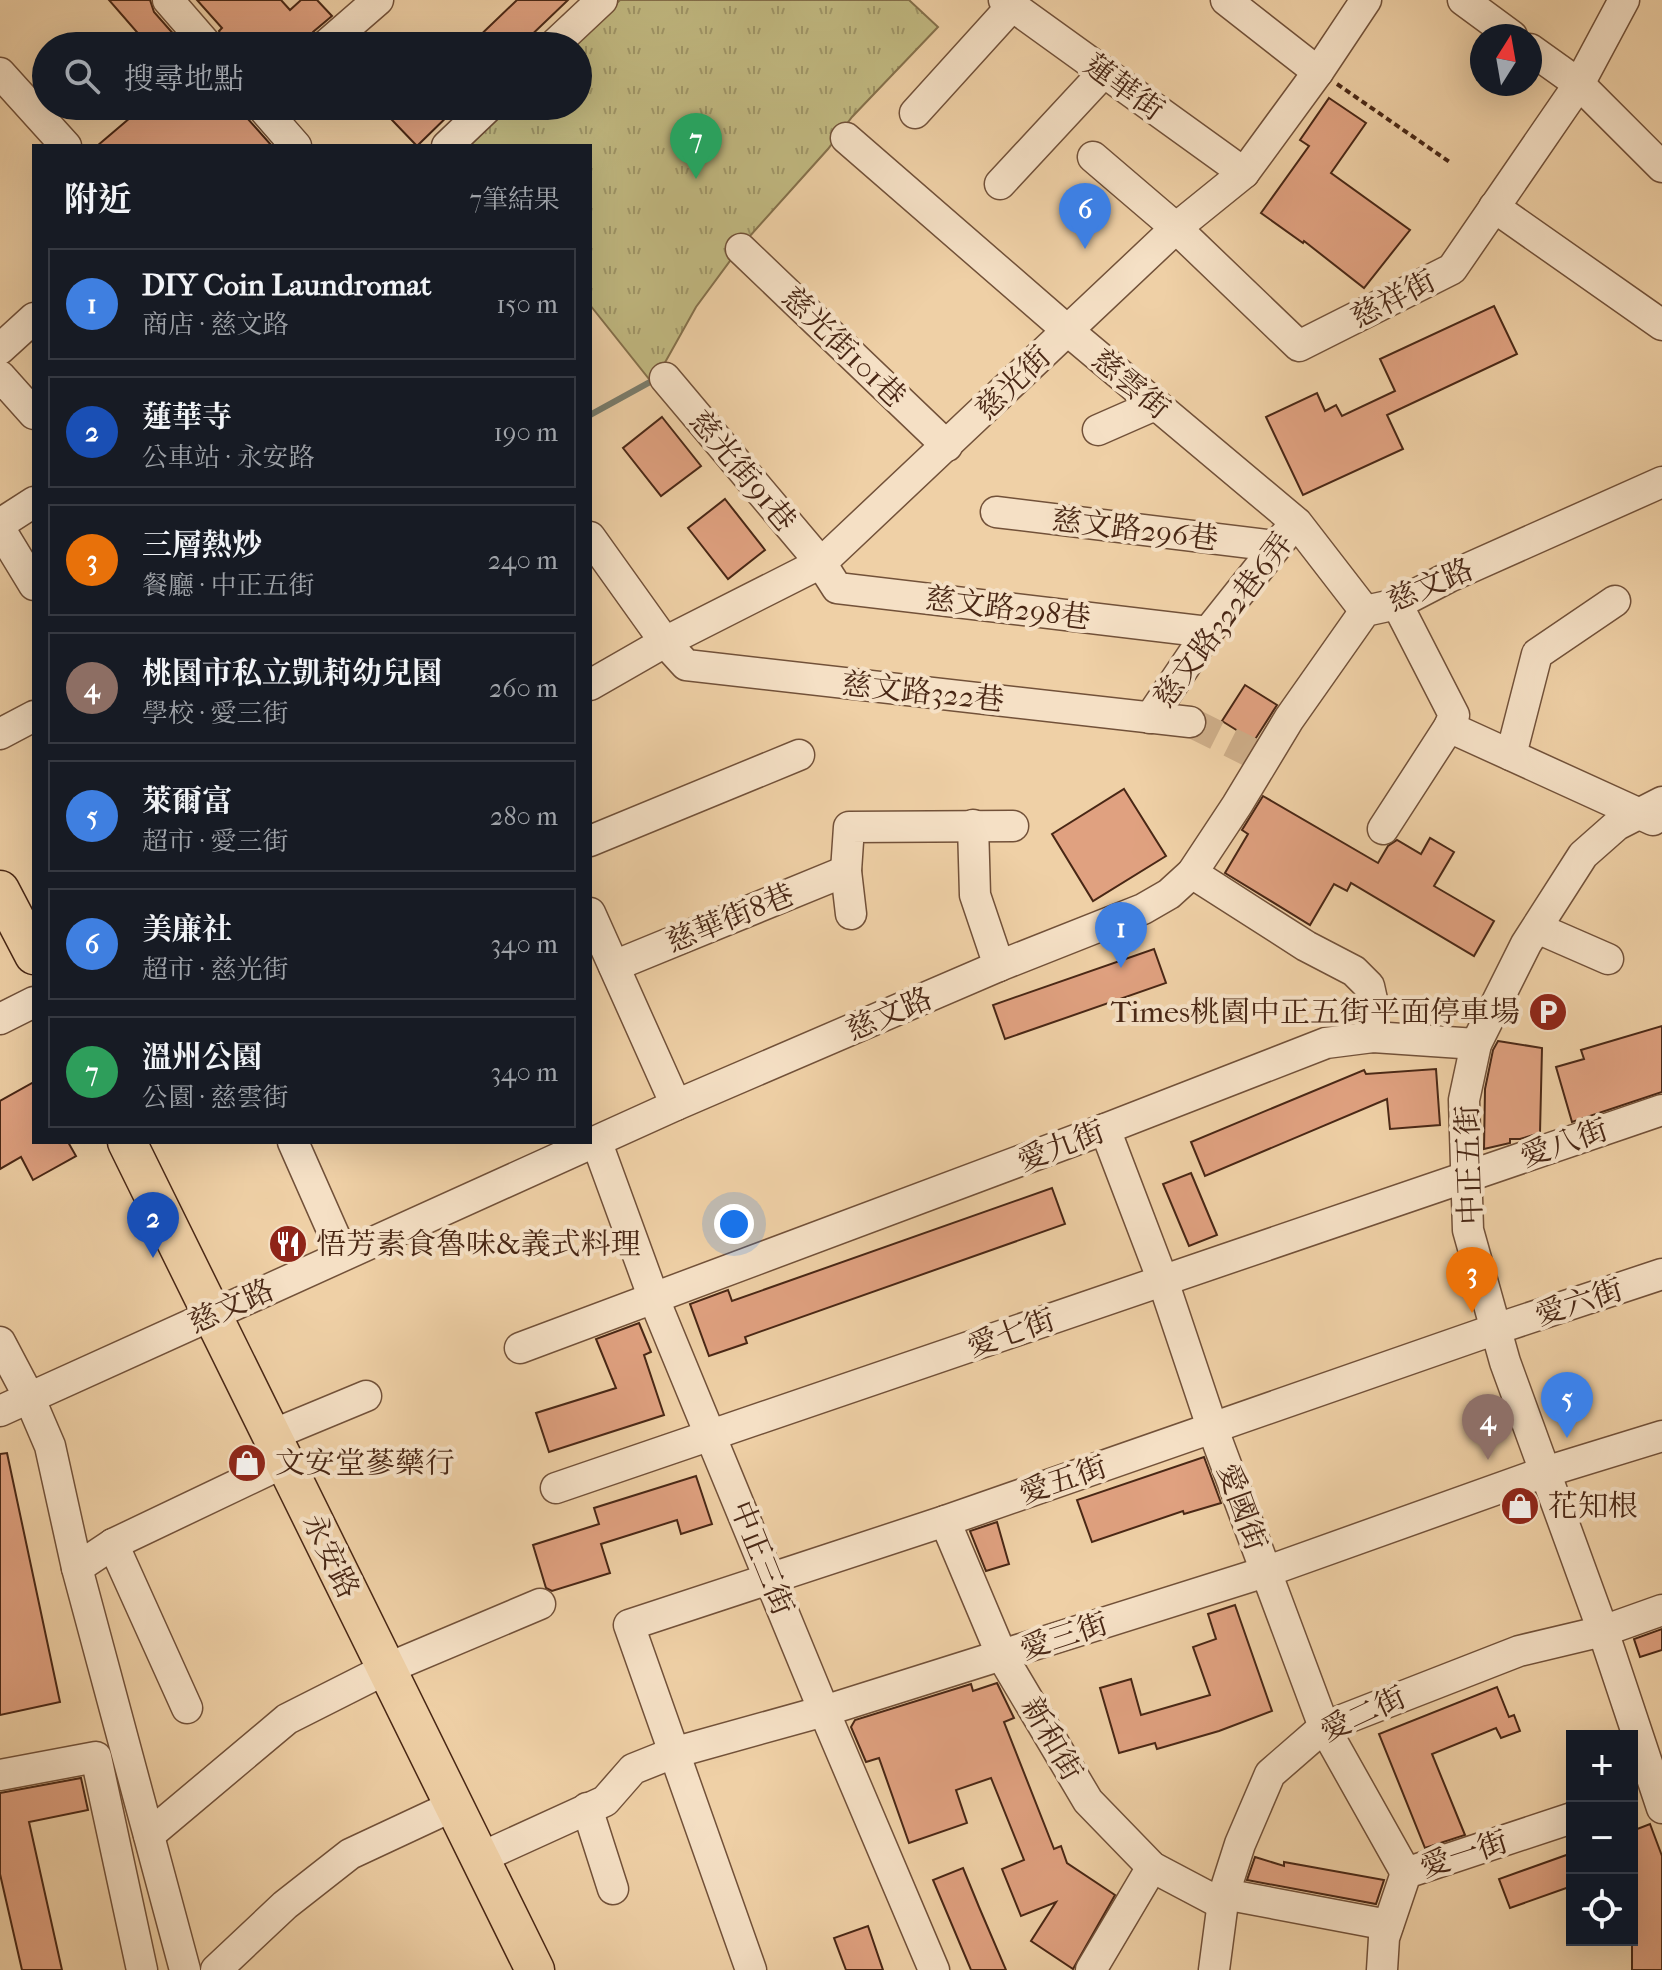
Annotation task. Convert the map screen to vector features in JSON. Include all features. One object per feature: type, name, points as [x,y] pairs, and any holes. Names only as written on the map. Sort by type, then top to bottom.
[{"type":"main road","points":[[0,890],[32,951]]},
{"type":"main road","name":"永安路","points":[[128,1144],[535,1970]]},
{"type":"street","points":[[168,0],[196,32]]},
{"type":"street","points":[[341,32],[378,0]]},
{"type":"street","points":[[568,32],[602,0]]},
{"type":"street","points":[[1226,0],[1318,72]]},
{"type":"street","name":"慈光街","points":[[592,684],[665,642],[821,563],[1176,228],[1244,173],[1366,0]]},
{"type":"street","points":[[1463,0],[1496,24]]},
{"type":"street","name":"慈祥街","points":[[1093,157],[1176,228],[1299,346],[1452,269],[1579,84],[1624,0]]},
{"type":"street","points":[[915,113],[1008,3]]},
{"type":"street","name":"蓮華街","points":[[1008,3],[1244,173]]},
{"type":"street","points":[[1542,58],[1579,84],[1662,167]]},
{"type":"street","points":[[1000,184],[1104,72]]},
{"type":"street","points":[[0,73],[32,108]]},
{"type":"street","points":[[42,120],[64,144]]},
{"type":"street","points":[[273,120],[294,144]]},
{"type":"street","points":[[449,144],[474,120]]},
{"type":"street","name":"慈雲街","points":[[846,138],[1067,330],[1297,523],[1365,611]]},
{"type":"street","points":[[1494,207],[1662,325]]},
{"type":"street","name":"慈光街101巷","points":[[741,249],[947,446]]},
{"type":"street","points":[[0,349],[32,320]]},
{"type":"street","points":[[0,376],[32,412]]},
{"type":"street","name":"慈光街91巷","points":[[665,378],[821,563]]},
{"type":"street","points":[[1098,430],[1155,405]]},
{"type":"street","name":"慈文路","points":[[0,1411],[676,1105],[999,966],[1143,909],[1169,894],[1192,873],[1289,719],[1365,611],[1397,604],[1449,577],[1662,482]]},
{"type":"street","points":[[32,503],[0,527],[32,582]]},
{"type":"street","name":"慈文路296巷","points":[[996,512],[1275,546]]},
{"type":"street","name":"慈文路322巷6弄","points":[[1150,718],[1208,632],[1275,546],[1297,523]]},
{"type":"street","name":"慈文路322巷","points":[[592,540],[665,642],[686,665],[1190,722]]},
{"type":"street","name":"慈文路298巷","points":[[821,563],[837,588],[1208,632]]},
{"type":"street","points":[[1511,755],[1537,654],[1615,601]]},
{"type":"street","points":[[1383,829],[1454,715],[1397,604]]},
{"type":"street","points":[[0,734],[32,717]]},
{"type":"street","points":[[1449,727],[1655,813]]},
{"type":"street","points":[[592,840],[799,755]]},
{"type":"street","name":"中正五街","points":[[1653,1796],[1603,1631],[1505,1362],[1468,1230],[1464,1100],[1476,1044],[1526,944],[1583,855],[1610,830],[1655,813]]},
{"type":"street","points":[[973,825],[975,895],[999,966]]},
{"type":"street","points":[[851,914],[846,871],[849,827],[1013,826]]},
{"type":"street","name":"慈華街8巷","points":[[599,940],[846,871]]},
{"type":"street","points":[[1192,873],[1306,946],[1354,971],[1369,986],[1373,1004],[1373,1037]]},
{"type":"street","points":[[1537,928],[1608,959]]},
{"type":"street","points":[[599,940],[676,1105]]},
{"type":"street","points":[[0,1019],[32,1003]]},
{"type":"street","name":"愛九街","points":[[520,1348],[1326,1043],[1373,1037],[1476,1044]]},
{"type":"street","name":"愛八街","points":[[1467,1177],[1662,1110]]},
{"type":"street","name":"愛國街","points":[[1105,1129],[1324,1727],[1406,1873]]},
{"type":"street","name":"中正三街","points":[[597,1143],[654,1299],[934,1970]]},
{"type":"street","points":[[294,1144],[343,1255]]},
{"type":"street","name":"愛七街","points":[[556,1488],[1467,1177]]},
{"type":"street","name":"愛六街","points":[[1496,1329],[1662,1274]]},
{"type":"street","name":"愛五街","points":[[673,1753],[629,1625],[945,1521],[1496,1329]]},
{"type":"street","points":[[0,1342],[50,1446],[77,1568],[185,1970]]},
{"type":"street","points":[[77,1568],[366,1396]]},
{"type":"street","name":"愛三街","points":[[480,1858],[605,1801],[633,1769],[673,1753],[824,1711],[1265,1572],[1545,1472],[1662,1436]]},
{"type":"street","name":"新和街","points":[[945,1521],[1002,1656],[1088,1801],[1152,1867],[1223,1899],[1388,1925]]},
{"type":"street","points":[[113,1544],[187,1708]]},
{"type":"street","points":[[149,1835],[287,1719],[386,1669],[540,1604]]},
{"type":"street","name":"愛二街","points":[[1214,1970],[1223,1899],[1240,1844],[1270,1774],[1324,1727],[1519,1651],[1603,1631],[1662,1610]]},
{"type":"street","points":[[673,1753],[751,1970]]},
{"type":"street","points":[[0,1775],[96,1757],[142,1970]]},
{"type":"street","points":[[216,1970],[285,1905],[350,1854],[455,1805]]},
{"type":"street","points":[[587,1808],[613,1889]]},
{"type":"street","name":"愛一街","points":[[1382,1970],[1388,1925],[1406,1873],[1566,1820]]},
{"type":"street","points":[[1091,1970],[1152,1867]]},
{"type":"path","points":[[1318,72],[1451,163]]},
{"type":"green space","points":[[620,0],[909,0],[938,27],[852,117],[828,149],[741,246],[696,307],[653,384],[592,308],[592,144],[471,144],[496,120],[592,120],[592,32],[587,32]]},
{"type":"building","points":[[109,0],[150,0],[154,12],[172,32],[137,32]]},
{"type":"building","points":[[197,0],[281,0],[290,10],[301,0],[317,0],[332,16],[313,32],[219,32],[222,28]]},
{"type":"building","points":[[517,0],[568,0],[535,32],[484,32]]},
{"type":"building","points":[[1329,98],[1366,123],[1331,173],[1410,230],[1364,288],[1304,241],[1261,213],[1309,146],[1300,140]]},
{"type":"building","points":[[128,120],[249,120],[270,144],[99,144]]},
{"type":"building","points":[[392,120],[444,120],[419,144],[415,144]]},
{"type":"building","points":[[1494,306],[1517,354],[1387,415],[1403,449],[1303,495],[1266,417],[1317,393],[1325,411],[1336,405],[1342,416],[1395,391],[1380,359]]},
{"type":"building","points":[[662,417],[701,466],[661,496],[623,448]]},
{"type":"building","points":[[725,499],[765,550],[728,579],[688,528]]},
{"type":"building","points":[[1245,685],[1277,705],[1254,741],[1222,721]]},
{"type":"building","points":[[1124,789],[1166,856],[1093,901],[1052,834]]},
{"type":"building","points":[[1263,796],[1378,863],[1388,846],[1397,840],[1421,854],[1430,838],[1454,852],[1434,886],[1494,921],[1474,956],[1351,883],[1347,891],[1334,884],[1310,925],[1225,873],[1248,834],[1242,830]]},
{"type":"building","points":[[1154,949],[1166,983],[1005,1039],[993,1005]]},
{"type":"building","points":[[1662,1026],[1662,1092],[1572,1122],[1556,1067],[1584,1059],[1581,1050]]},
{"type":"building","points":[[1498,1041],[1542,1048],[1540,1133],[1510,1139],[1510,1143],[1484,1149],[1485,1089],[1493,1050]]},
{"type":"building","points":[[1436,1069],[1440,1125],[1390,1129],[1387,1099],[1205,1176],[1191,1142],[1364,1070],[1366,1074]]},
{"type":"building","points":[[32,1083],[32,1144],[69,1144],[76,1156],[33,1180],[21,1157],[0,1169],[0,1101]]},
{"type":"building","points":[[1191,1173],[1217,1235],[1189,1246],[1163,1184]]},
{"type":"building","points":[[1052,1188],[1065,1224],[745,1337],[747,1343],[709,1356],[690,1304],[728,1290],[732,1301]]},
{"type":"building","points":[[639,1323],[651,1352],[644,1355],[664,1415],[549,1452],[536,1413],[616,1388],[596,1339]]},
{"type":"building","points":[[7,1453],[60,1702],[0,1715],[0,1454]]},
{"type":"building","points":[[1204,1457],[1221,1503],[1184,1514],[1183,1511],[1092,1542],[1077,1500]]},
{"type":"building","points":[[696,1476],[712,1524],[681,1534],[677,1520],[601,1544],[610,1573],[552,1591],[546,1588],[533,1545],[599,1524],[594,1508]]},
{"type":"building","points":[[997,1522],[1009,1564],[986,1571],[970,1531]]},
{"type":"building","points":[[1235,1605],[1272,1711],[1157,1749],[1155,1743],[1119,1753],[1100,1688],[1131,1679],[1141,1715],[1210,1695],[1193,1647],[1216,1639],[1208,1614]]},
{"type":"building","points":[[1662,1629],[1662,1650],[1640,1657],[1634,1639]]},
{"type":"building","points":[[997,1683],[1014,1718],[1004,1722],[1054,1849],[1061,1846],[1067,1863],[1115,1895],[1073,1969],[1031,1941],[1056,1902],[1021,1916],[1002,1869],[1024,1860],[991,1778],[956,1790],[967,1823],[909,1843],[879,1758],[866,1762],[851,1727],[855,1720],[971,1684],[973,1691]]},
{"type":"building","points":[[1497,1687],[1509,1717],[1514,1715],[1520,1731],[1501,1738],[1496,1728],[1432,1754],[1465,1835],[1425,1848],[1379,1734]]},
{"type":"building","points":[[81,1778],[88,1810],[29,1822],[62,1970],[22,1970],[0,1874],[0,1793]]},
{"type":"building","points":[[1650,1824],[1662,1856],[1662,1970],[1632,1970],[1632,1946],[1638,1946],[1638,1829]]},
{"type":"building","points":[[1566,1855],[1566,1888],[1510,1908],[1499,1879]]},
{"type":"building","points":[[1255,1857],[1284,1866],[1284,1862],[1384,1880],[1376,1904],[1247,1880]]},
{"type":"building","points":[[963,1868],[1006,1970],[971,1970],[933,1880]]},
{"type":"building","points":[[868,1926],[883,1970],[846,1970],[834,1938]]},
{"type":"waterway","points":[[592,414],[650,382]]},
{"type":"tunnel","points":[[1190,722],[1264,759]]},
{"type":"place","name":"溫州公園","points":[[696,179]]},
{"type":"place","name":"美廉社","points":[[1085,249]]},
{"type":"place","name":"DIY Coin Laundromat","points":[[1121,968]]},
{"type":"place","name":"Times桃園中正五街平面停車場","points":[[1548,1012]]},
{"type":"place","name":"悟芳素食魯味&義式料理","points":[[288,1244]]},
{"type":"place","name":"蓮華寺","points":[[153,1258]]},
{"type":"place","name":"三層熱炒","points":[[1472,1313]]},
{"type":"place","name":"萊爾富","points":[[1567,1438]]},
{"type":"place","name":"桃園市私立凱莉幼兒園","points":[[1488,1460]]},
{"type":"place","name":"文安堂蔘藥行","points":[[247,1463]]},
{"type":"place","name":"花知根","points":[[1520,1506]]}]
